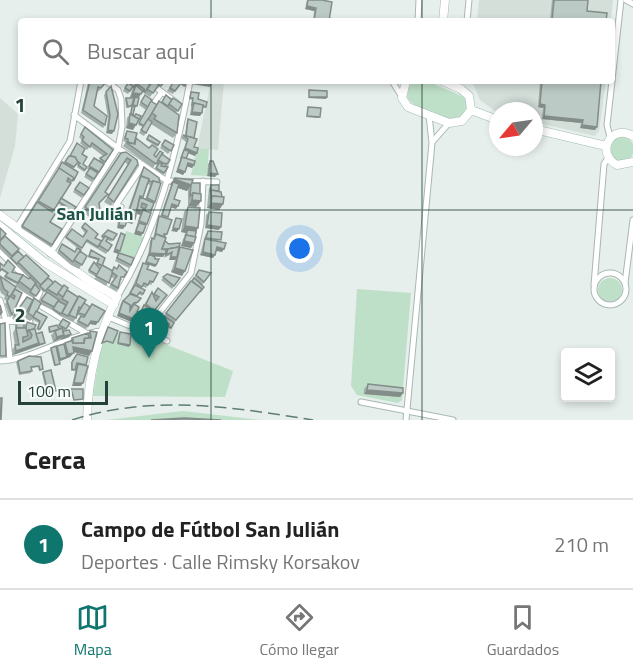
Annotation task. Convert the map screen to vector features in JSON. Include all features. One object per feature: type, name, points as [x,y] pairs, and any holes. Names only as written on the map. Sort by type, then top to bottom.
[{"type":"street","points":[[418,18],[419,0]]},
{"type":"street","points":[[443,18],[445,0]]},
{"type":"street","points":[[467,18],[469,0]]},
{"type":"street","points":[[615,54],[621,0]]},
{"type":"street","points":[[626,0],[633,4]]},
{"type":"street","points":[[16,229],[70,141],[80,84]]},
{"type":"street","points":[[50,254],[118,148],[122,127],[121,99],[118,90],[110,84]]},
{"type":"street","points":[[153,84],[185,108]]},
{"type":"street","points":[[87,420],[90,377],[102,331],[115,301],[137,262],[167,181],[189,84]]},
{"type":"street","points":[[394,84],[408,106],[449,123],[462,121],[471,110],[470,96],[462,85]]},
{"type":"street","points":[[402,98],[404,84]]},
{"type":"street","points":[[612,84],[607,125],[610,137],[606,146],[608,158],[604,164],[594,285],[597,300],[610,306],[624,298],[633,220]]},
{"type":"street","points":[[154,103],[162,92]]},
{"type":"street","points":[[471,110],[489,117]]},
{"type":"street","points":[[74,115],[167,181],[217,182]]},
{"type":"street","points":[[406,420],[409,411],[432,143],[429,115]]},
{"type":"street","points":[[432,143],[449,123]]},
{"type":"street","points":[[543,131],[606,146]]},
{"type":"street","points":[[610,137],[624,132],[633,136]]},
{"type":"street","points":[[608,158],[623,166],[633,162]]},
{"type":"street","points":[[121,207],[116,205],[142,165]]},
{"type":"street","points":[[144,332],[191,273],[201,224],[203,181]]},
{"type":"street","points":[[0,215],[115,301]]},
{"type":"street","points":[[0,226],[44,262],[115,301]]},
{"type":"street","points":[[0,252],[40,291],[35,303]]},
{"type":"street","points":[[594,285],[600,276],[609,273],[619,276],[625,283]]},
{"type":"street","points":[[8,285],[86,333]]},
{"type":"street","points":[[3,321],[11,318],[24,296]]},
{"type":"street","points":[[0,300],[10,360]]},
{"type":"street","points":[[108,317],[167,341]]},
{"type":"street","points":[[3,321],[30,322]]},
{"type":"street","points":[[0,361],[10,360],[86,333],[102,331]]},
{"type":"street","points":[[361,402],[453,420]]},
{"type":"shaded area","points":[[479,0],[613,0],[611,18],[477,18]]},
{"type":"shaded area","points":[[210,84],[224,84],[218,150],[197,148]]},
{"type":"shaded area","points":[[473,84],[606,84],[599,131],[595,136],[543,124],[543,102],[489,102],[489,107],[480,100]]},
{"type":"shaded area","points":[[0,98],[18,114],[15,146],[0,198]]},
{"type":"green space","points":[[411,84],[434,84],[464,97],[466,109],[462,115],[454,118],[432,114],[412,103],[407,97]]},
{"type":"green space","points":[[622,137],[627,138],[633,144],[633,154],[627,160],[622,161],[617,160],[611,154],[610,149],[611,144],[617,138]]},
{"type":"green space","points":[[197,148],[209,149],[207,176],[191,175]]},
{"type":"green space","points":[[126,231],[144,237],[134,261],[117,255]]},
{"type":"green space","points":[[610,278],[619,281],[622,290],[619,299],[610,302],[601,299],[598,290],[601,281]]},
{"type":"green space","points":[[357,289],[411,293],[402,400],[398,403],[357,395],[351,386]]},
{"type":"green space","points":[[117,333],[140,334],[233,371],[225,397],[93,396],[101,344]]},
{"type":"green space","points":[[183,411],[261,420],[106,420]]},
{"type":"building","points":[[308,0],[332,2],[329,18],[314,18],[316,8],[307,6]]},
{"type":"building","points":[[554,0],[588,0],[587,11],[607,13],[606,18],[552,18]]},
{"type":"building","points":[[89,84],[104,84],[101,88],[98,87],[94,106],[107,116],[105,125],[83,110]]},
{"type":"building","points":[[127,84],[133,86],[130,91],[125,88]]},
{"type":"building","points":[[137,84],[150,85],[145,92]]},
{"type":"building","points":[[151,84],[159,85],[153,93],[147,89]]},
{"type":"building","points":[[172,84],[180,84],[175,91],[170,88]]},
{"type":"building","points":[[542,84],[601,84],[597,127],[582,125],[583,120],[544,116],[545,105],[540,102]]},
{"type":"building","points":[[136,85],[143,91],[141,94],[133,93]]},
{"type":"building","points":[[111,86],[118,114],[114,131],[108,130],[110,115],[106,92]]},
{"type":"building","points":[[309,90],[327,91],[327,97],[309,97]]},
{"type":"building","points":[[191,92],[199,93],[198,99],[207,102],[206,107],[194,103],[192,105]]},
{"type":"building","points":[[145,95],[152,100],[148,107],[141,102]]},
{"type":"building","points":[[166,95],[172,100],[168,106],[162,102]]},
{"type":"building","points":[[135,97],[139,98],[137,106],[133,105]]},
{"type":"building","points":[[126,98],[134,98],[132,105],[128,107]]},
{"type":"building","points":[[173,98],[182,104],[178,111],[169,104]]},
{"type":"building","points":[[151,101],[157,105],[144,126],[139,123]]},
{"type":"building","points":[[159,101],[179,115],[177,133],[154,119],[156,116],[152,113]]},
{"type":"building","points":[[194,103],[203,105],[202,113],[192,112]]},
{"type":"building","points":[[308,107],[321,108],[320,117],[307,116]]},
{"type":"building","points":[[130,114],[139,119],[136,125],[129,123]]},
{"type":"building","points":[[148,119],[152,122],[146,133],[141,130]]},
{"type":"building","points":[[188,119],[197,122],[194,138],[186,136]]},
{"type":"building","points":[[85,127],[113,150],[105,162],[100,158],[107,154],[92,143],[90,147],[82,140],[84,137],[81,134]]},
{"type":"building","points":[[127,131],[137,133],[134,144],[125,138]]},
{"type":"building","points":[[149,135],[160,142],[158,145],[147,139]]},
{"type":"building","points":[[183,135],[197,139],[194,147],[198,148],[197,153],[185,148],[188,139]]},
{"type":"building","points":[[136,138],[149,148],[152,145],[158,149],[154,155],[156,157],[160,151],[163,153],[156,164],[126,142],[135,144]]},
{"type":"building","points":[[165,140],[174,145],[171,151],[162,145]]},
{"type":"building","points":[[77,143],[85,149],[82,154],[87,157],[83,164],[87,167],[85,170],[78,165],[80,163],[75,157],[70,156]]},
{"type":"building","points":[[184,150],[189,151],[186,159],[181,158]]},
{"type":"building","points":[[126,152],[137,160],[138,164],[114,202],[108,197],[131,160],[127,158],[105,192],[108,194],[99,203],[100,210],[97,215],[85,207],[121,153]]},
{"type":"building","points":[[162,154],[170,160],[167,164],[158,160]]},
{"type":"building","points":[[69,156],[75,157],[78,162],[74,167],[65,162]]},
{"type":"building","points":[[182,157],[195,161],[194,165],[188,163],[185,172],[178,169]]},
{"type":"building","points":[[94,158],[104,164],[99,172],[89,166]]},
{"type":"building","points":[[210,161],[213,161],[218,174],[209,173]]},
{"type":"building","points":[[62,162],[78,172],[74,180],[59,168]]},
{"type":"building","points":[[159,163],[162,164],[161,166],[168,167],[164,173],[156,168]]},
{"type":"building","points":[[144,167],[159,178],[160,183],[149,181],[141,176],[140,178]]},
{"type":"building","points":[[59,168],[74,178],[72,181],[68,178],[67,181],[71,183],[54,210],[38,201]]},
{"type":"building","points":[[90,168],[98,173],[94,179],[86,174]]},
{"type":"building","points":[[141,176],[149,179],[143,197],[140,196],[135,219],[127,217]]},
{"type":"building","points":[[175,178],[193,180],[191,185]]},
{"type":"building","points":[[153,181],[161,183],[155,202],[147,198]]},
{"type":"building","points":[[80,182],[89,188],[84,195],[75,189]]},
{"type":"building","points":[[173,182],[179,184],[174,199],[180,201],[178,206],[172,204],[168,217],[162,215]]},
{"type":"building","points":[[192,183],[200,183],[200,194],[193,193],[190,196]]},
{"type":"building","points":[[211,185],[219,185],[219,191],[211,190],[210,192]]},
{"type":"building","points":[[211,190],[221,192],[222,197],[211,197]]},
{"type":"building","points":[[193,193],[201,194],[201,201],[192,200]]},
{"type":"building","points":[[212,196],[224,197],[223,204],[211,203]]},
{"type":"building","points":[[140,197],[154,203],[150,213],[137,210]]},
{"type":"building","points":[[61,198],[76,207],[67,220],[57,214],[61,206],[67,207],[59,202]]},
{"type":"building","points":[[37,202],[52,212],[54,209],[57,211],[50,222],[62,229],[52,245],[22,226]]},
{"type":"building","points":[[188,207],[200,208],[198,228],[185,226]]},
{"type":"building","points":[[143,210],[151,213],[147,224],[139,221]]},
{"type":"building","points":[[209,212],[222,213],[221,227],[207,225]]},
{"type":"building","points":[[109,213],[119,217],[116,220],[108,217]]},
{"type":"building","points":[[120,216],[128,219],[125,226],[119,225]]},
{"type":"building","points":[[159,216],[172,220],[167,234],[164,234],[165,237],[156,234],[155,236]]},
{"type":"building","points":[[176,218],[182,219],[179,229],[173,228]]},
{"type":"building","points":[[85,223],[98,234],[95,238],[102,241],[98,247],[87,240],[82,248],[66,237],[72,229],[83,237],[87,231],[82,227]]},
{"type":"building","points":[[139,223],[146,225],[143,233],[136,231]]},
{"type":"building","points":[[0,228],[6,234],[0,240]]},
{"type":"building","points":[[108,230],[117,234],[113,240],[102,236]]},
{"type":"building","points":[[188,230],[196,231],[195,237],[185,236]]},
{"type":"building","points":[[208,231],[222,232],[221,240],[206,238]]},
{"type":"building","points":[[121,233],[125,235],[120,251],[115,249]]},
{"type":"building","points":[[156,234],[166,238],[162,249],[167,249],[165,254],[150,253],[152,238],[154,239]]},
{"type":"building","points":[[186,235],[196,237],[194,243],[184,241]]},
{"type":"building","points":[[5,236],[19,249],[12,256],[0,244]]},
{"type":"building","points":[[105,236],[108,238],[106,241],[112,245],[108,251],[99,245]]},
{"type":"building","points":[[205,239],[226,243],[224,249],[217,247],[215,255],[203,252]]},
{"type":"building","points":[[165,241],[169,244],[180,243],[179,247],[162,249]]},
{"type":"building","points":[[62,244],[75,252],[77,248],[81,250],[73,262],[59,250]]},
{"type":"building","points":[[179,247],[177,257],[171,257],[172,252],[166,255],[168,249]]},
{"type":"building","points":[[180,247],[193,250],[185,271],[175,268]]},
{"type":"building","points":[[91,250],[105,258],[102,266],[97,263],[99,259],[89,256]]},
{"type":"building","points":[[18,251],[24,257],[17,264],[11,258]]},
{"type":"building","points":[[80,251],[87,256],[82,265],[74,260]]},
{"type":"building","points":[[119,253],[134,258],[131,265],[117,258]]},
{"type":"building","points":[[149,254],[159,259],[156,265],[146,262]]},
{"type":"building","points":[[26,255],[49,276],[41,285],[18,262]]},
{"type":"building","points":[[8,260],[15,267],[12,272],[23,275],[18,283],[5,276],[8,273],[2,269],[0,271],[0,263],[4,266]]},
{"type":"building","points":[[94,262],[100,269],[97,275],[89,270]]},
{"type":"building","points":[[143,263],[149,265],[147,269],[158,273],[153,282],[150,281],[148,285],[144,283],[142,287],[136,283]]},
{"type":"building","points":[[102,265],[113,271],[109,283],[96,276]]},
{"type":"building","points":[[119,265],[127,272],[124,277],[121,277],[118,288],[111,284],[117,276],[112,272],[114,267],[117,269]]},
{"type":"building","points":[[199,270],[211,273],[204,282],[196,275]]},
{"type":"building","points":[[167,274],[180,278],[174,286],[163,277]]},
{"type":"building","points":[[23,275],[29,279],[30,277],[36,283],[31,290],[19,281]]},
{"type":"building","points":[[0,276],[16,287],[10,297],[4,289]]},
{"type":"building","points":[[48,278],[54,283],[45,291],[40,286]]},
{"type":"building","points":[[194,278],[204,287],[200,292],[202,289],[192,281]]},
{"type":"building","points":[[55,281],[63,287],[57,295],[47,289]]},
{"type":"building","points":[[191,281],[202,289],[176,320],[166,313]]},
{"type":"building","points":[[35,284],[40,290],[36,296],[30,292]]},
{"type":"building","points":[[64,285],[68,288],[63,297],[58,293]]},
{"type":"building","points":[[135,285],[145,290],[143,294],[140,292],[137,296],[130,293]]},
{"type":"building","points":[[158,288],[167,295],[154,311],[146,304],[152,292],[156,301],[159,297],[154,294]]},
{"type":"building","points":[[15,289],[22,293],[12,315],[7,301],[10,296],[14,299],[15,296],[12,294]]},
{"type":"building","points":[[67,290],[78,297],[68,316],[62,313],[68,302],[62,299]]},
{"type":"building","points":[[47,292],[59,300],[54,307],[41,300]]},
{"type":"building","points":[[130,294],[141,298],[131,307],[123,301]]},
{"type":"building","points":[[79,296],[86,300],[81,308],[79,307],[76,318],[69,315]]},
{"type":"building","points":[[27,297],[33,300],[23,318],[17,319],[14,315]]},
{"type":"building","points":[[34,298],[41,303],[34,317],[28,313]]},
{"type":"building","points":[[58,301],[66,305],[61,314],[53,309]]},
{"type":"building","points":[[123,301],[130,305],[130,311],[134,304],[139,307],[137,312],[140,314],[144,305],[153,312],[144,323],[119,313]]},
{"type":"building","points":[[84,303],[90,307],[86,315],[78,313]]},
{"type":"building","points":[[92,304],[105,311],[98,322],[91,321],[88,326],[78,321],[81,316],[84,317]]},
{"type":"building","points":[[36,311],[47,317],[40,329],[38,328],[40,321],[33,317]]},
{"type":"building","points":[[164,316],[174,323],[171,328],[169,324],[160,320]]},
{"type":"building","points":[[63,319],[70,323],[66,329],[59,325]]},
{"type":"building","points":[[162,319],[169,324],[163,331],[157,326]]},
{"type":"building","points":[[27,322],[36,325],[34,329],[27,332],[26,328]]},
{"type":"building","points":[[5,323],[6,356],[0,356],[0,324]]},
{"type":"building","points":[[24,323],[24,328],[17,328],[16,324]]},
{"type":"building","points":[[57,325],[59,329],[50,332],[49,327]]},
{"type":"building","points":[[108,327],[118,331],[113,343],[107,341],[102,343]]},
{"type":"building","points":[[16,328],[26,328],[28,336],[23,337],[23,342],[31,338],[29,330],[35,329],[39,343],[16,351],[15,345],[19,345]]},
{"type":"building","points":[[62,328],[64,335],[57,337],[55,331]]},
{"type":"building","points":[[69,330],[71,334],[63,337],[63,331]]},
{"type":"building","points":[[90,331],[97,332],[92,351],[73,347],[74,353],[68,354],[65,343],[73,340],[73,343],[84,343],[85,338],[91,338]]},
{"type":"building","points":[[42,332],[45,343],[37,345],[39,343],[36,334]]},
{"type":"building","points":[[120,332],[131,334],[130,345],[118,343]]},
{"type":"building","points":[[88,333],[89,338],[84,339],[84,343],[73,343],[72,338]]},
{"type":"building","points":[[64,344],[67,357],[60,359],[57,346]]},
{"type":"building","points":[[56,346],[60,364],[55,365],[51,348]]},
{"type":"building","points":[[77,354],[88,357],[86,365],[77,363],[75,370],[72,369],[72,362]]},
{"type":"building","points":[[29,356],[41,357],[43,369],[40,370],[39,366],[31,367],[32,371],[20,373],[18,361]]},
{"type":"building","points":[[78,364],[88,366],[83,383],[74,383]]},
{"type":"building","points":[[51,370],[56,391],[48,393],[43,372]]},
{"type":"building","points":[[368,384],[403,388],[403,393],[367,390]]},
{"type":"building","points":[[71,389],[83,389],[83,399],[74,400]]},
{"type":"building","points":[[0,398],[2,398],[1,420],[0,420]]},
{"type":"building","points":[[184,418],[221,420],[151,420]]},
{"type":"railway","points":[[72,420],[102,412],[162,405],[223,407],[313,420]]},
{"type":"place","name":"Campo de Fútbol San Julián","points":[[149,358]]},
{"type":"district","name":"San Julián","points":[[95,214]]}]
